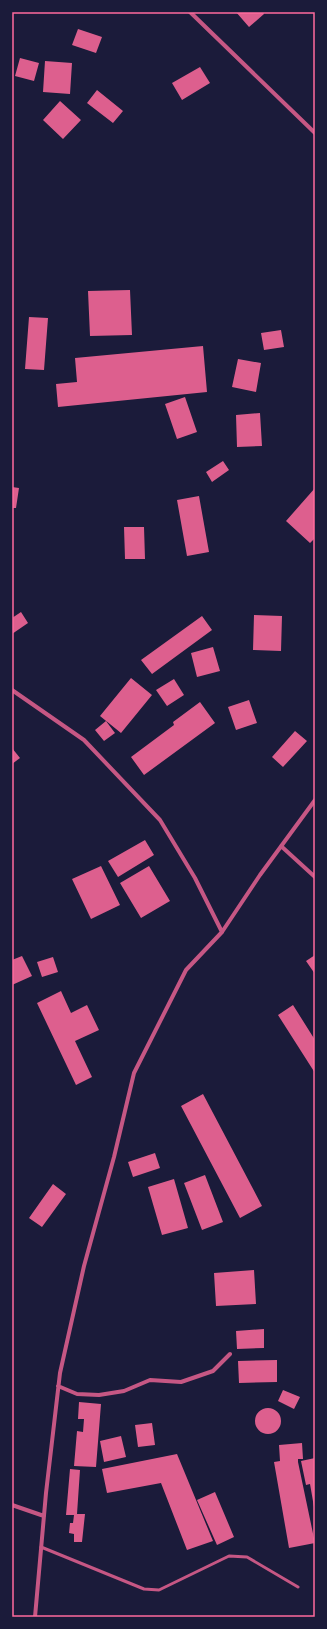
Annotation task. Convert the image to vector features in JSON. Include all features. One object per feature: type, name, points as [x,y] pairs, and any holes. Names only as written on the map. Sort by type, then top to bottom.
[{"type":"street","points":[[190,12],[315,133]]},
{"type":"street","points":[[12,690],[84,740],[160,820],[195,878],[222,932]]},
{"type":"street","points":[[35,1617],[44,1516],[60,1373],[84,1266],[114,1157],[134,1073],[186,970],[222,932],[260,874],[315,800]]},
{"type":"street","points":[[281,846],[315,877]]},
{"type":"street","points":[[58,1386],[77,1394],[99,1395],[124,1391],[150,1380],[181,1382],[213,1371],[230,1354]]},
{"type":"street","points":[[12,1506],[44,1516]]},
{"type":"lane","points":[[41,1547],[144,1589],[159,1590],[229,1556],[248,1558],[298,1587]]},
{"type":"building","points":[[236,12],[263,12],[264,14],[249,27]]},
{"type":"building","points":[[78,29],[102,37],[96,53],[72,45]]},
{"type":"building","points":[[20,58],[39,63],[34,81],[15,76]]},
{"type":"building","points":[[45,61],[72,63],[70,94],[43,92]]},
{"type":"building","points":[[200,67],[210,83],[182,100],[172,83]]},
{"type":"building","points":[[97,90],[123,111],[113,123],[87,103]]},
{"type":"building","points":[[60,101],[81,120],[63,139],[43,120]]},
{"type":"building","points":[[130,290],[132,335],[90,336],[88,291]]},
{"type":"building","points":[[29,317],[48,318],[44,370],[25,369]]},
{"type":"building","points":[[281,330],[284,347],[264,350],[261,333]]},
{"type":"building","points":[[203,346],[207,392],[58,407],[56,384],[77,382],[75,358]]},
{"type":"building","points":[[238,359],[261,363],[256,392],[232,387]]},
{"type":"building","points":[[185,397],[197,432],[177,439],[165,404]]},
{"type":"building","points":[[260,413],[262,446],[237,447],[236,415]]},
{"type":"building","points":[[223,461],[229,470],[212,482],[206,472]]},
{"type":"building","points":[[12,487],[19,488],[16,508],[12,508]]},
{"type":"building","points":[[315,488],[315,538],[310,543],[286,521]]},
{"type":"building","points":[[199,496],[209,552],[187,556],[177,500]]},
{"type":"building","points":[[124,527],[144,527],[145,559],[125,559]]},
{"type":"building","points":[[21,612],[28,623],[12,634],[12,618]]},
{"type":"building","points":[[254,615],[282,616],[281,651],[253,650]]},
{"type":"building","points":[[202,616],[212,630],[152,674],[141,660]]},
{"type":"building","points":[[213,647],[220,671],[197,677],[191,653]]},
{"type":"building","points":[[131,678],[152,695],[121,733],[100,716]]},
{"type":"building","points":[[174,679],[184,695],[167,706],[156,690]]},
{"type":"building","points":[[249,700],[257,723],[236,730],[228,707]]},
{"type":"building","points":[[200,702],[215,723],[144,775],[131,757],[174,725],[173,722]]},
{"type":"building","points":[[106,721],[115,733],[104,741],[95,730]]},
{"type":"building","points":[[295,731],[307,741],[283,767],[272,757]]},
{"type":"building","points":[[12,748],[20,758],[12,764]]},
{"type":"building","points":[[145,840],[154,855],[118,877],[108,861]]},
{"type":"building","points":[[101,866],[120,905],[91,919],[72,879]]},
{"type":"building","points":[[149,866],[170,901],[141,918],[120,883]]},
{"type":"building","points":[[315,955],[315,974],[306,961]]},
{"type":"building","points":[[22,956],[32,976],[12,985],[12,960]]},
{"type":"building","points":[[53,957],[58,972],[42,977],[37,962]]},
{"type":"building","points":[[61,991],[71,1013],[87,1005],[99,1030],[75,1041],[92,1077],[76,1085],[37,1003]]},
{"type":"building","points":[[293,1005],[315,1040],[315,1073],[278,1015]]},
{"type":"building","points":[[203,1094],[262,1206],[240,1218],[181,1106]]},
{"type":"building","points":[[155,1153],[160,1168],[133,1177],[128,1162]]},
{"type":"building","points":[[205,1175],[223,1222],[202,1230],[184,1183]]},
{"type":"building","points":[[174,1179],[188,1228],[162,1235],[148,1187]]},
{"type":"building","points":[[53,1184],[66,1194],[42,1227],[29,1218]]},
{"type":"building","points":[[254,1270],[256,1304],[216,1306],[214,1273]]},
{"type":"building","points":[[264,1329],[264,1348],[237,1349],[236,1331]]},
{"type":"building","points":[[277,1360],[277,1382],[239,1383],[238,1361]]},
{"type":"building","points":[[283,1390],[300,1397],[294,1409],[278,1401]]},
{"type":"building","points":[[79,1402],[101,1404],[96,1467],[74,1466],[77,1431],[83,1432],[84,1419],[78,1419]]},
{"type":"building","points":[[268,1408],[277,1412],[281,1421],[277,1430],[268,1434],[259,1430],[255,1421],[259,1412]]},
{"type":"building","points":[[152,1423],[155,1445],[138,1447],[135,1425]]},
{"type":"building","points":[[121,1436],[126,1457],[104,1462],[100,1441]]},
{"type":"building","points":[[302,1443],[303,1459],[298,1459],[298,1462],[315,1543],[289,1548],[274,1462],[280,1461],[279,1445]]},
{"type":"building","points":[[177,1454],[213,1541],[187,1550],[161,1483],[107,1493],[102,1469]]},
{"type":"building","points":[[315,1458],[314,1507],[310,1484],[306,1485],[301,1461]]},
{"type":"building","points":[[70,1469],[80,1470],[77,1514],[85,1514],[82,1542],[74,1542],[74,1534],[69,1533],[70,1523],[73,1523],[74,1515],[66,1515]]},
{"type":"building","points":[[215,1492],[234,1537],[217,1545],[197,1500]]}]
